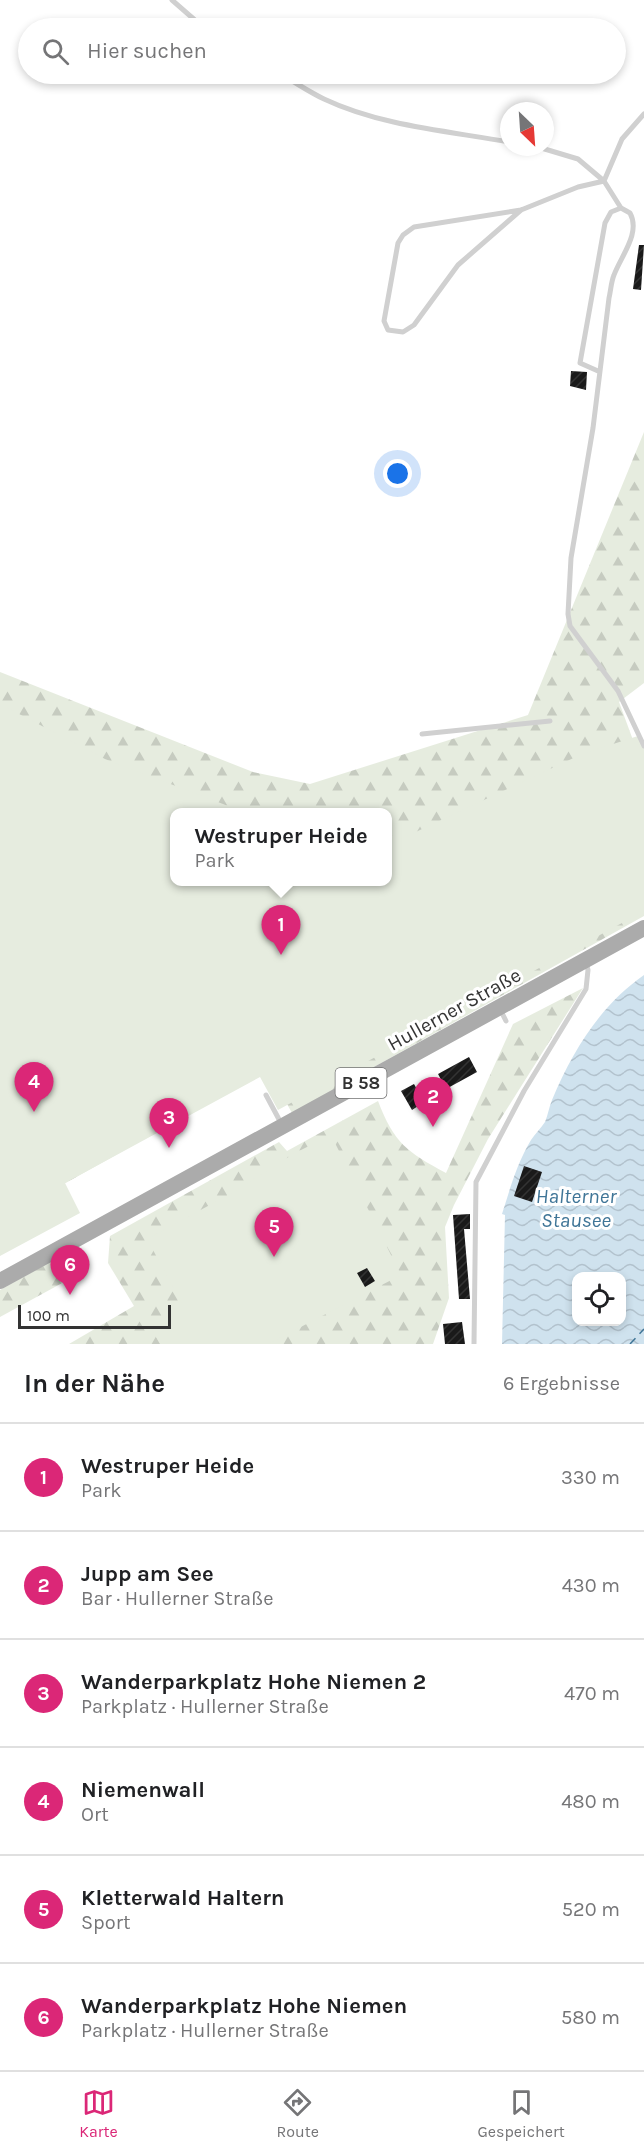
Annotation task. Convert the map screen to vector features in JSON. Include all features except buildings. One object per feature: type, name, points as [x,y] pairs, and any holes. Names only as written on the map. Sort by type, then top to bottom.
[{"type":"main road","name":"Hullerner Straße","points":[[0,1281],[283,1126],[503,1015],[585,961],[644,928]]},
{"type":"lane","points":[[172,0],[193,18]]},
{"type":"lane","points":[[298,84],[325,99],[367,114],[450,133],[500,141]]},
{"type":"lane","points":[[604,182],[621,139],[644,114]]},
{"type":"lane","points":[[554,152],[578,159],[604,182],[621,208],[630,213],[634,224],[630,241],[613,277],[598,371],[593,428],[571,558],[568,614],[570,626],[618,691],[644,746]]},
{"type":"lane","points":[[521,210],[458,265],[414,325],[403,332],[388,330],[384,314],[398,243],[403,235],[414,227],[432,222],[521,210],[578,187],[604,182]]},
{"type":"lane","points":[[598,371],[580,363],[605,223],[611,212],[621,208]]},
{"type":"lane","points":[[422,734],[550,721]]},
{"type":"lane","points":[[474,1344],[476,1182],[524,1091],[586,989],[588,970],[585,961]]},
{"type":"lane","points":[[266,1095],[283,1126]]},
{"type":"green space","points":[[644,432],[644,683],[619,702],[644,770],[644,916],[292,1113],[268,1070],[62,1185],[0,1239],[384,886],[392,886],[392,808],[170,808],[170,811],[0,762],[0,672],[253,772],[310,784],[528,715]]},
{"type":"green space","points":[[0,704],[105,759],[234,808],[170,808],[170,886],[392,886],[392,843],[582,754],[638,736],[644,747],[644,911],[278,1110],[260,1077],[65,1183],[80,1213],[0,1256]]},
{"type":"green space","points":[[583,988],[488,1139],[454,1205],[445,1227],[449,1298],[433,1344],[69,1344],[134,1306],[108,1263],[110,1236],[279,1142],[287,1151],[378,1101],[390,1127],[403,1145],[421,1159],[446,1173],[513,1024]]},
{"type":"green space","points":[[331,1135],[401,1275],[268,1344],[160,1344],[150,1327],[184,1307],[147,1239],[230,1194],[295,1153]]},
{"type":"green space","points":[[73,1249],[86,1270],[0,1317],[0,1290]]},
{"type":"water","name":"Halterner Stausee","points":[[644,975],[644,1344],[502,1344],[505,1215],[502,1214],[514,1176],[531,1140],[545,1122],[569,1064],[589,1030],[614,1001]]},
{"type":"ferry route","points":[[630,1344],[644,1329]]},
{"type":"place","name":"Westruper Heide","points":[[281,955]]},
{"type":"place","name":"Niemenwall","points":[[34,1112]]},
{"type":"place","name":"Jupp am See","points":[[433,1127]]},
{"type":"place","name":"Wanderparkplatz Hohe Niemen 2","points":[[169,1148]]},
{"type":"place","name":"Kletterwald Haltern","points":[[274,1257]]},
{"type":"place","name":"Wanderparkplatz Hohe Niemen","points":[[70,1295]]}]
